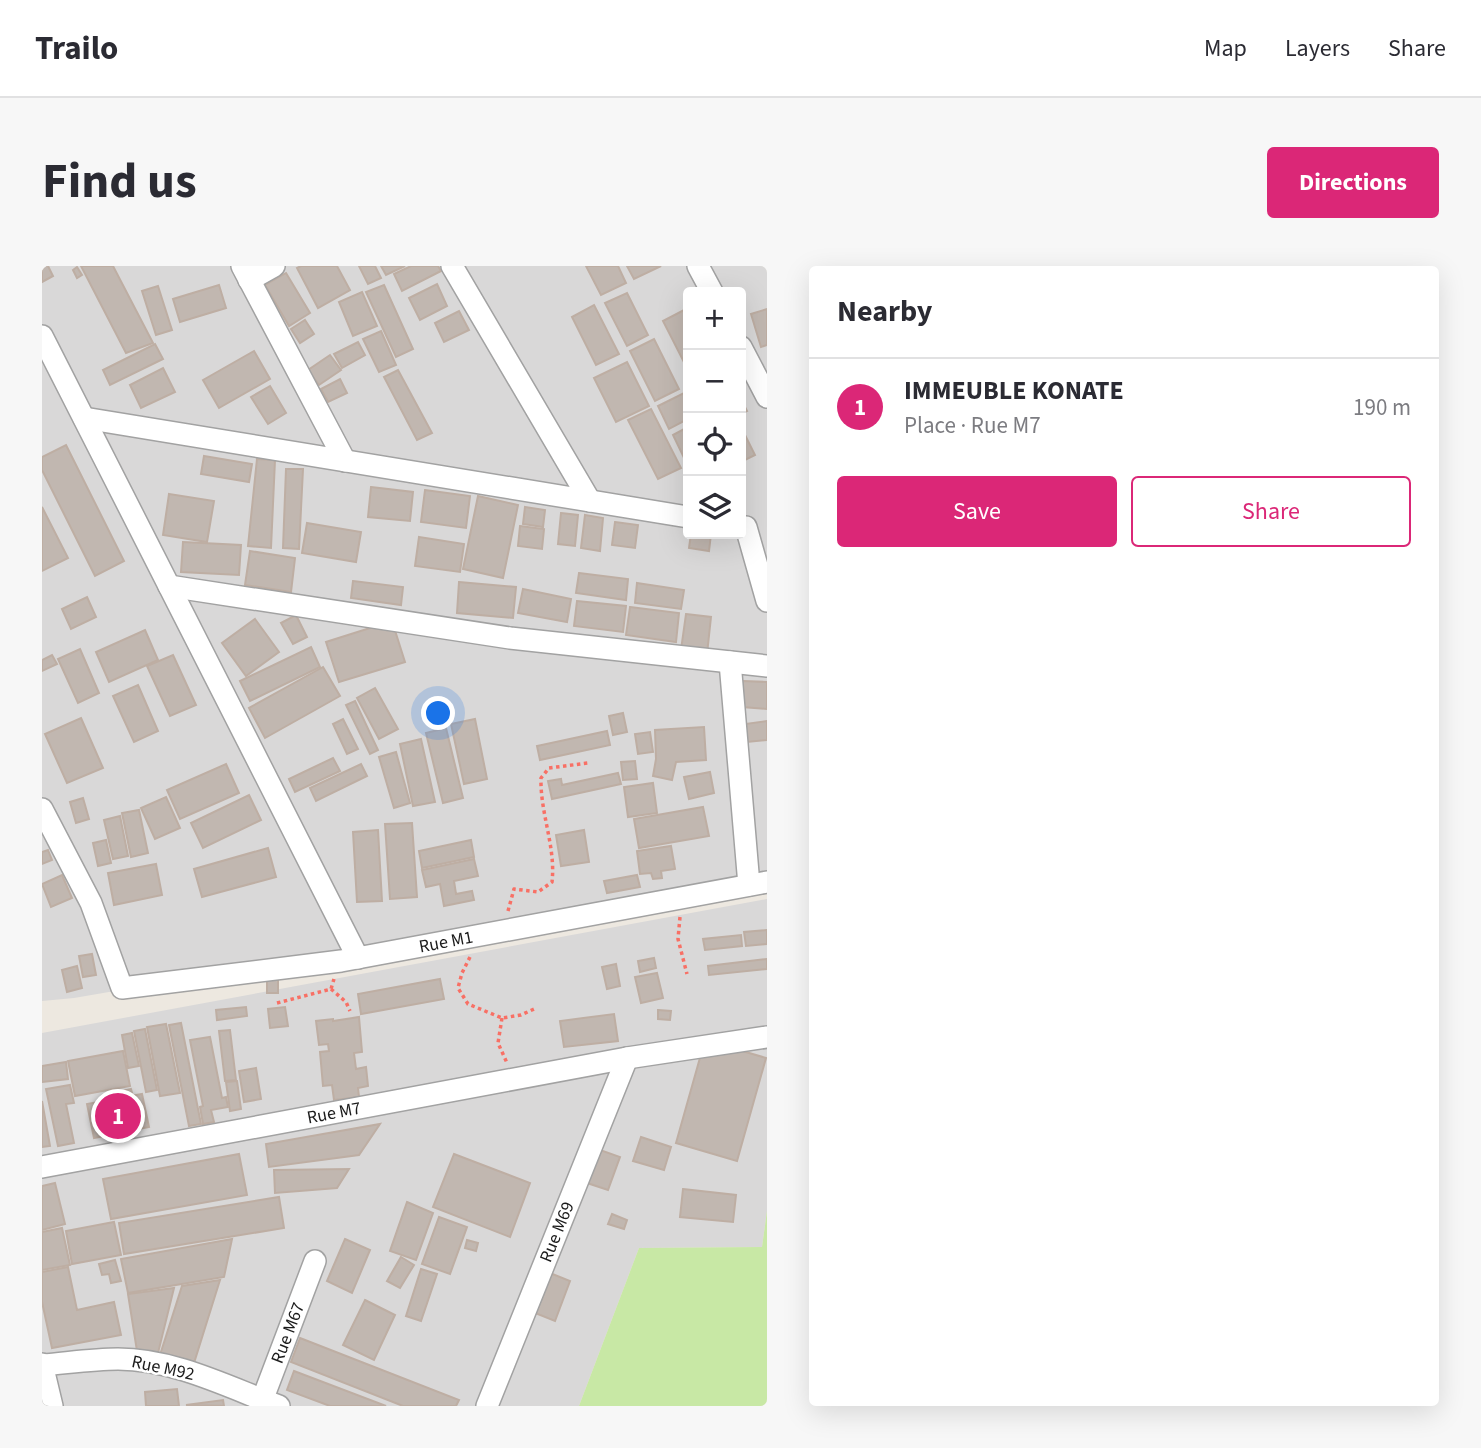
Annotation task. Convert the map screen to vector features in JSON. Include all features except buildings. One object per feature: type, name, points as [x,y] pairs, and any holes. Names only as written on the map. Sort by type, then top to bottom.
[{"type":"street","points":[[274,266],[246,273],[345,461]]},
{"type":"street","points":[[452,266],[590,501]]},
{"type":"street","points":[[698,266],[709,287]]},
{"type":"street","points":[[42,336],[169,586],[350,959]]},
{"type":"street","points":[[743,350],[767,397]]},
{"type":"street","points":[[84,418],[683,516]]},
{"type":"street","points":[[751,528],[767,601]]},
{"type":"street","points":[[169,586],[510,638],[767,666]]},
{"type":"street","points":[[730,662],[758,883]]},
{"type":"street","name":"Rue M1","points":[[42,809],[91,903],[122,988],[350,959],[758,883]]},
{"type":"street","name":"Rue M7","points":[[42,1167],[627,1058],[767,1037]]},
{"type":"street","name":"Rue M69","points":[[487,1406],[627,1058]]},
{"type":"street","name":"Rue M67","points":[[267,1404],[315,1261]]},
{"type":"street","name":"Rue M92","points":[[42,1364],[120,1359],[159,1364],[189,1371],[267,1404]]},
{"type":"street","points":[[42,1364],[52,1406]]},
{"type":"path","points":[[534,1009],[521,1015],[502,1018],[468,1004],[458,988],[461,973],[470,957],[496,933],[507,915],[514,889],[538,892],[552,881],[554,862],[542,805],[541,778],[549,768],[588,763]]},
{"type":"path","points":[[687,974],[678,939],[680,917],[712,892]]},
{"type":"path","points":[[277,1003],[331,989],[350,959]]},
{"type":"path","points":[[331,989],[346,1002],[351,1011]]},
{"type":"path","points":[[502,1018],[498,1043],[511,1069]]},
{"type":"shaded area","points":[[42,266],[767,266],[767,879],[74,998],[42,1001]]},
{"type":"shaded area","points":[[767,899],[767,1211],[762,1247],[639,1248],[579,1406],[42,1406],[42,1033]]},
{"type":"green space","points":[[767,1211],[767,1406],[579,1406],[639,1248],[762,1247]]},
{"type":"place","name":"IMMEUBLE KONATE","points":[[118,1116]]}]
